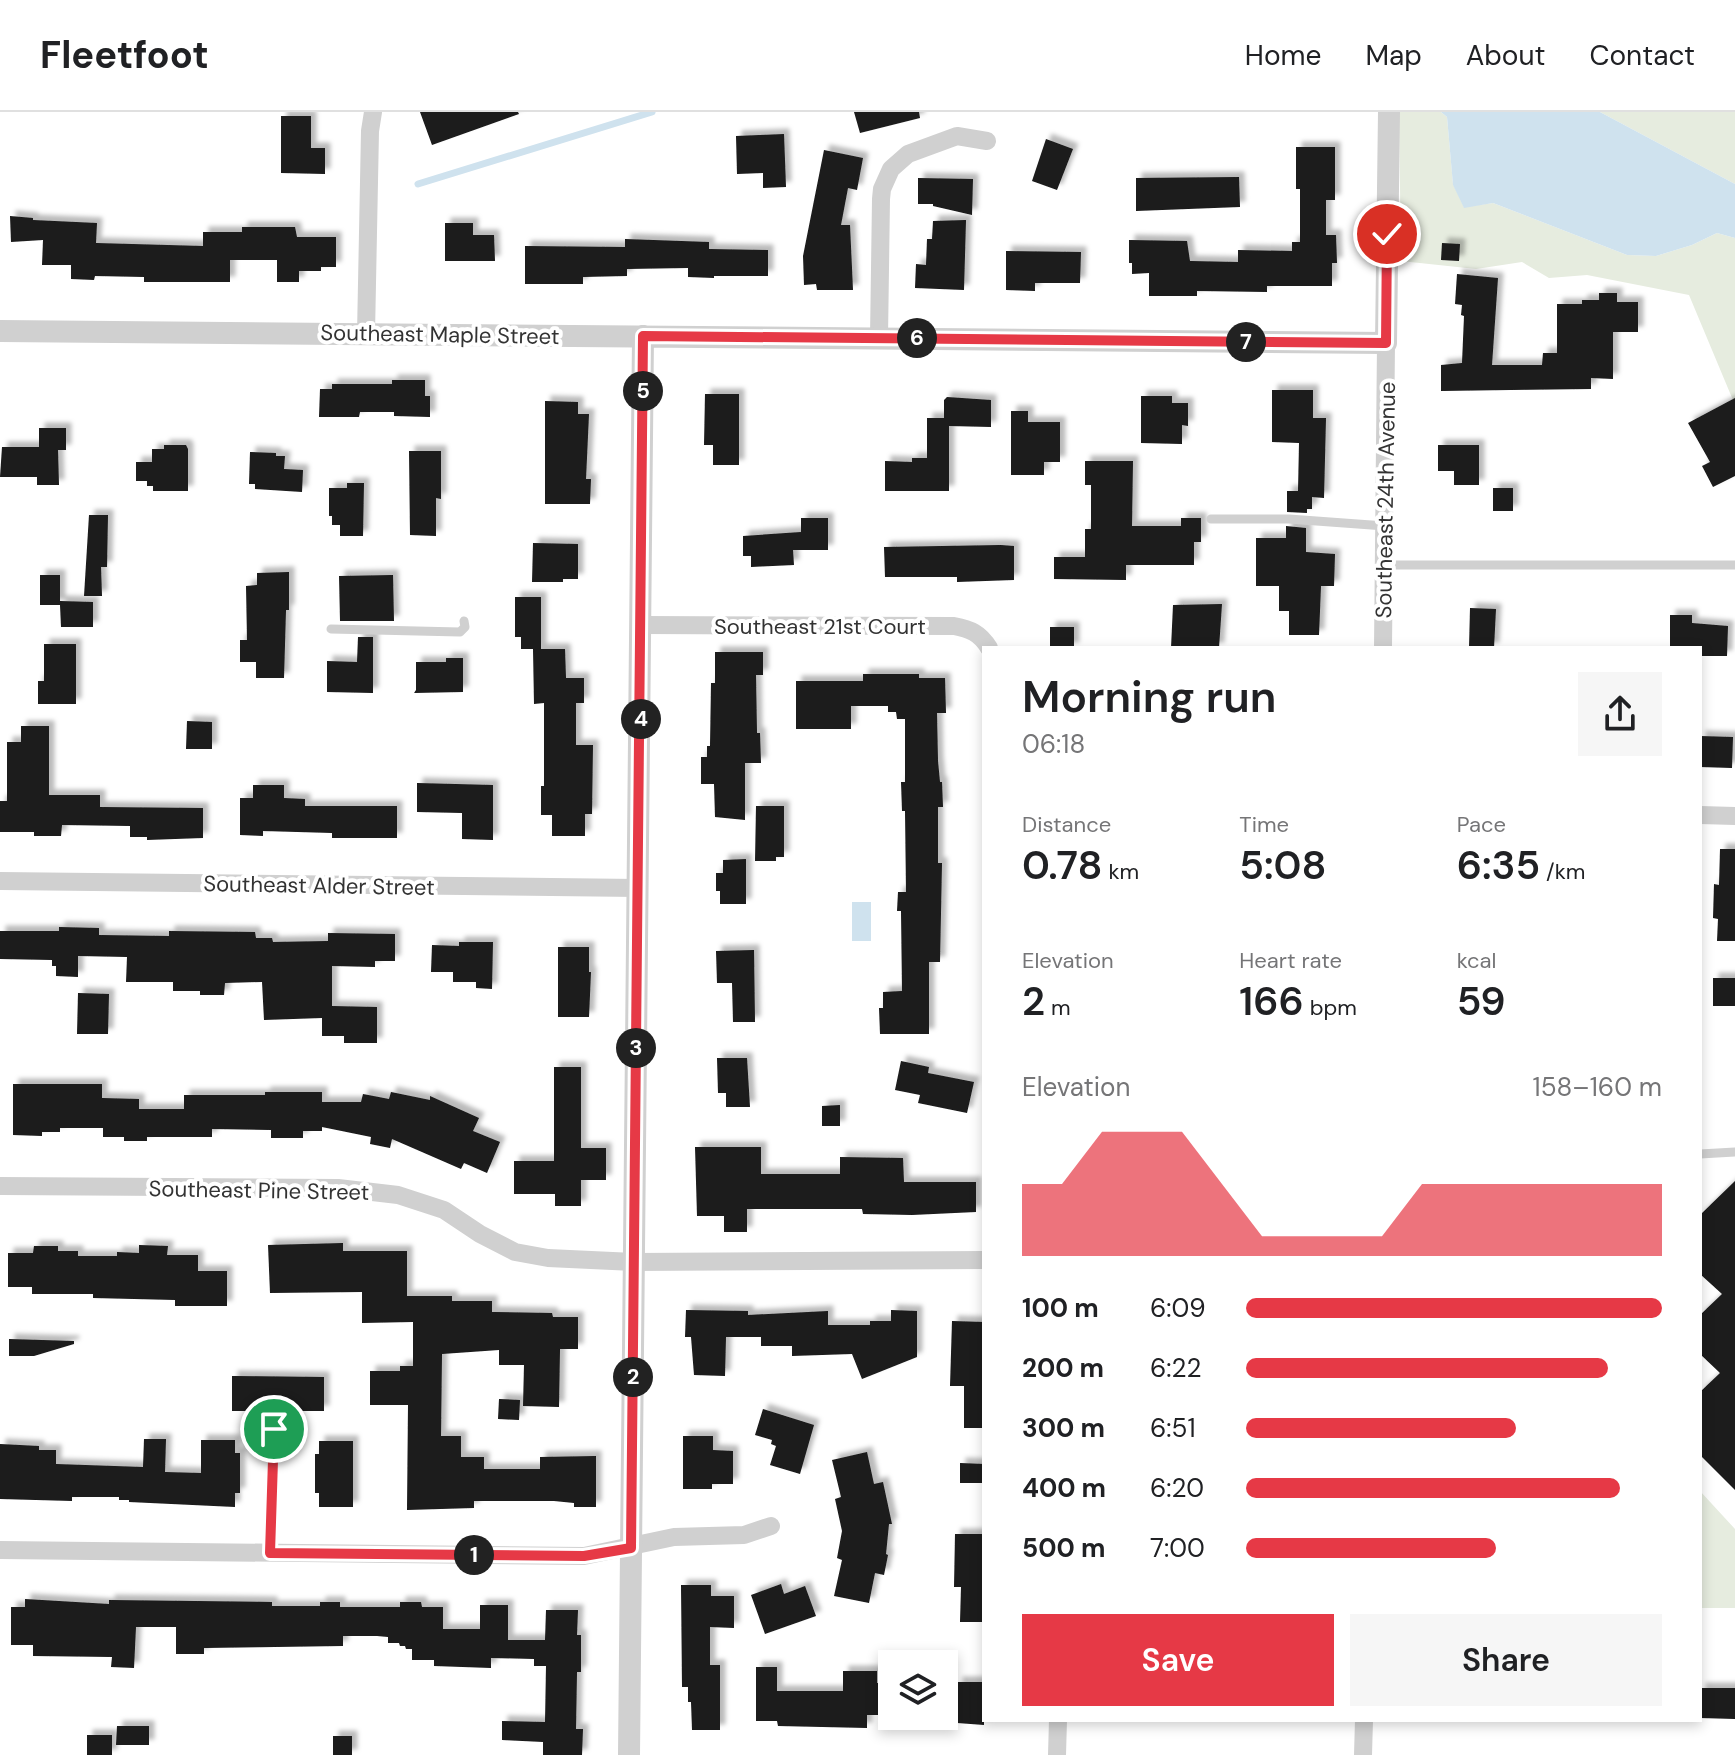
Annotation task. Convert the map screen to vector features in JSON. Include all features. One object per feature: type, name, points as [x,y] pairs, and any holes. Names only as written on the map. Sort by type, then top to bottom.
[{"type":"street","points":[[366,334],[373,112]]},
{"type":"street","name":"Southeast 24th Avenue","points":[[1383,646],[1389,112]]},
{"type":"street","points":[[879,338],[881,199],[891,169],[908,154],[952,137],[987,141]]},
{"type":"street","name":"Southeast Maple Street","points":[[0,331],[1386,343]]},
{"type":"street","points":[[629,1755],[643,336]]},
{"type":"street","name":"Southeast 21st Court","points":[[642,625],[954,626],[969,629],[982,637],[988,646]]},
{"type":"street","points":[[1702,815],[1735,816]]},
{"type":"street","name":"Southeast Alder Street","points":[[0,881],[638,888]]},
{"type":"street","name":"Southeast Pine Street","points":[[0,1186],[338,1188],[383,1193],[444,1210],[515,1252],[548,1258],[634,1262],[982,1260]]},
{"type":"street","points":[[0,1550],[584,1556],[674,1537],[744,1535],[771,1526]]},
{"type":"street","points":[[1057,1755],[1058,1722]]},
{"type":"street","points":[[1363,1755],[1364,1722]]},
{"type":"lane","points":[[1211,519],[1289,519],[1385,526]]},
{"type":"lane","points":[[1384,565],[1735,565]]},
{"type":"lane","points":[[331,629],[460,632],[465,627],[464,621]]},
{"type":"lane","points":[[1702,1154],[1735,1152]]},
{"type":"lane","points":[[270,1553],[274,1429]]},
{"type":"shaded area","points":[[1399,112],[1441,112],[1447,117],[1453,184],[1464,207],[1493,203],[1627,255],[1656,256],[1692,245],[1717,233],[1735,238],[1735,405],[1689,295],[1587,275],[1549,278],[1522,262],[1476,269],[1401,261]]},
{"type":"shaded area","points":[[1600,112],[1735,112],[1735,184]]},
{"type":"shaded area","points":[[1702,1493],[1735,1529],[1735,1608],[1702,1608]]},
{"type":"water","points":[[1441,112],[1600,112],[1735,184],[1735,238],[1717,233],[1692,245],[1656,256],[1627,255],[1493,203],[1464,208],[1453,185],[1447,117]]},
{"type":"water","points":[[852,902],[871,902],[871,941],[852,941]]},
{"type":"building","points":[[420,112],[518,112],[519,114],[432,145]]},
{"type":"building","points":[[854,112],[919,112],[920,118],[860,133]]},
{"type":"building","points":[[281,116],[311,116],[311,148],[325,148],[325,174],[281,173]]},
{"type":"building","points":[[784,134],[786,187],[763,188],[763,173],[737,174],[736,136]]},
{"type":"building","points":[[1046,139],[1073,149],[1057,190],[1032,181]]},
{"type":"building","points":[[1296,147],[1335,147],[1335,200],[1326,200],[1326,235],[1336,235],[1337,263],[1332,263],[1332,286],[1267,286],[1267,292],[1197,291],[1197,296],[1149,296],[1149,273],[1132,274],[1129,240],[1187,241],[1190,261],[1238,262],[1238,250],[1292,251],[1292,242],[1300,242]]},
{"type":"building","points":[[824,150],[863,158],[857,190],[848,188],[841,225],[850,225],[853,290],[817,290],[816,284],[804,285],[803,256]]},
{"type":"building","points":[[1239,177],[1240,207],[1136,211],[1136,178]]},
{"type":"building","points":[[918,178],[973,179],[972,215],[933,204],[918,204]]},
{"type":"building","points":[[10,216],[97,223],[96,243],[203,246],[203,232],[242,232],[242,227],[295,227],[297,237],[336,237],[336,267],[299,271],[299,282],[277,282],[277,260],[230,260],[230,282],[144,282],[144,277],[95,276],[94,280],[71,279],[71,265],[42,265],[43,240],[11,242]]},
{"type":"building","points":[[966,220],[964,290],[915,288],[916,264],[926,265],[927,239],[932,239],[933,221]]},
{"type":"building","points":[[445,223],[473,223],[473,235],[494,235],[495,261],[445,261]]},
{"type":"building","points":[[625,239],[709,242],[709,249],[768,250],[768,276],[688,277],[688,268],[627,269],[627,276],[583,277],[583,284],[525,284],[525,246],[625,247]]},
{"type":"building","points":[[1442,243],[1460,244],[1459,261],[1441,260]]},
{"type":"building","points":[[1006,251],[1081,252],[1080,283],[1035,283],[1035,291],[1006,290]]},
{"type":"building","points":[[1457,274],[1498,278],[1492,365],[1542,365],[1543,353],[1557,353],[1557,304],[1599,300],[1599,293],[1617,293],[1617,302],[1638,302],[1638,332],[1613,332],[1613,379],[1591,378],[1591,389],[1441,391],[1441,365],[1462,363],[1464,316],[1461,315],[1462,305],[1455,304]]},
{"type":"building","points":[[392,380],[425,380],[425,396],[430,396],[430,417],[394,416],[394,412],[360,412],[359,417],[319,417],[320,389],[332,389],[332,384],[392,384]]},
{"type":"building","points":[[1272,390],[1313,390],[1313,418],[1326,418],[1324,498],[1312,497],[1312,509],[1307,509],[1307,513],[1287,512],[1287,491],[1298,491],[1299,443],[1272,442]]},
{"type":"building","points":[[705,394],[739,394],[739,465],[713,465],[713,445],[704,445]]},
{"type":"building","points":[[1141,396],[1172,396],[1172,403],[1188,403],[1188,426],[1182,425],[1182,444],[1141,443]]},
{"type":"building","points":[[947,397],[991,400],[991,427],[949,426],[949,491],[885,491],[885,461],[912,462],[912,458],[927,458],[927,418],[944,418],[944,400]]},
{"type":"building","points":[[1735,398],[1735,476],[1713,487],[1702,466],[1710,462],[1688,423]]},
{"type":"building","points":[[545,401],[578,402],[578,414],[589,414],[586,479],[591,479],[590,504],[545,504]]},
{"type":"building","points":[[1011,411],[1028,411],[1028,422],[1060,422],[1060,462],[1044,462],[1044,475],[1011,475]]},
{"type":"building","points":[[39,428],[66,428],[66,450],[58,450],[59,485],[37,485],[37,477],[0,477],[2,447],[39,447]]},
{"type":"building","points":[[164,445],[186,445],[188,491],[153,491],[153,486],[147,486],[147,481],[136,481],[136,462],[152,462],[152,449],[164,449]]},
{"type":"building","points":[[1438,445],[1479,445],[1479,485],[1454,485],[1454,471],[1438,471]]},
{"type":"building","points":[[409,451],[441,451],[441,499],[436,498],[436,536],[410,535]]},
{"type":"building","points":[[250,452],[285,456],[284,469],[303,470],[302,492],[255,489],[255,484],[249,484]]},
{"type":"building","points":[[1085,461],[1133,461],[1132,526],[1181,526],[1181,518],[1201,518],[1201,542],[1194,542],[1194,565],[1126,565],[1126,580],[1054,579],[1054,557],[1085,557],[1085,529],[1091,529],[1091,485],[1085,485]]},
{"type":"building","points":[[347,483],[364,483],[363,536],[340,536],[340,525],[332,525],[332,516],[329,516],[329,488],[347,488]]},
{"type":"building","points":[[1493,488],[1513,488],[1513,511],[1493,511]]},
{"type":"building","points":[[89,515],[108,515],[107,567],[101,567],[102,596],[84,596]]},
{"type":"building","points":[[801,518],[828,518],[828,550],[793,550],[794,565],[751,567],[751,556],[743,556],[743,536],[801,532]]},
{"type":"building","points":[[1286,526],[1306,528],[1306,552],[1335,554],[1334,586],[1321,586],[1319,635],[1289,635],[1289,611],[1279,611],[1279,586],[1256,586],[1256,538],[1286,538]]},
{"type":"building","points":[[533,543],[578,544],[578,579],[532,582]]},
{"type":"building","points":[[1014,546],[1014,580],[957,582],[957,577],[885,577],[884,547]]},
{"type":"building","points":[[289,572],[284,678],[256,678],[256,662],[240,662],[240,640],[247,640],[246,586],[257,585],[257,573]]},
{"type":"building","points":[[40,575],[60,575],[60,601],[93,602],[93,627],[61,627],[60,605],[40,605]]},
{"type":"building","points":[[393,575],[394,621],[340,621],[339,576]]},
{"type":"building","points":[[515,597],[541,597],[541,649],[565,649],[566,678],[584,678],[584,703],[576,703],[576,745],[593,745],[592,814],[585,814],[585,836],[552,836],[552,815],[541,815],[544,703],[534,704],[533,649],[521,649],[521,637],[515,637]]},
{"type":"building","points":[[1222,604],[1219,646],[1171,646],[1173,605]]},
{"type":"building","points":[[1470,608],[1496,609],[1494,646],[1469,646]]},
{"type":"building","points":[[1670,615],[1692,615],[1692,623],[1728,626],[1727,656],[1702,656],[1702,646],[1670,646]]},
{"type":"building","points":[[1050,627],[1074,627],[1074,646],[1050,646]]},
{"type":"building","points":[[358,637],[373,637],[373,693],[327,692],[327,661],[357,662]]},
{"type":"building","points":[[44,644],[76,644],[76,704],[38,704],[38,681],[44,681]]},
{"type":"building","points":[[715,652],[763,652],[763,675],[756,675],[761,763],[745,763],[745,820],[715,817],[714,784],[701,784],[701,757],[707,757],[707,746],[710,746]]},
{"type":"building","points":[[446,658],[463,658],[463,692],[414,693],[416,662],[446,662]]},
{"type":"building","points":[[863,674],[919,674],[919,678],[945,678],[946,713],[937,713],[943,807],[938,807],[938,863],[942,863],[940,962],[929,962],[929,1034],[880,1034],[879,1008],[883,1008],[883,992],[902,991],[901,911],[897,911],[898,892],[906,892],[905,811],[902,811],[901,782],[905,782],[905,719],[897,719],[896,712],[888,712],[888,706],[851,706],[851,729],[796,729],[796,681],[863,681]]},
{"type":"building","points":[[187,721],[212,722],[212,749],[186,749]]},
{"type":"building","points":[[21,726],[49,726],[49,795],[100,795],[100,807],[203,808],[203,838],[147,840],[147,837],[130,837],[130,826],[62,825],[61,836],[0,832],[0,801],[7,801],[7,742],[21,742]]},
{"type":"building","points":[[1702,736],[1733,737],[1732,768],[1702,767]]},
{"type":"building","points":[[417,783],[493,785],[493,840],[462,839],[462,813],[417,812]]},
{"type":"building","points":[[253,785],[284,785],[284,798],[305,799],[305,806],[397,806],[397,838],[332,838],[332,833],[263,831],[263,836],[240,835],[240,798],[253,798]]},
{"type":"building","points":[[756,806],[784,806],[784,857],[776,857],[776,861],[755,861]]},
{"type":"building","points":[[1720,849],[1735,849],[1735,941],[1717,941],[1718,919],[1713,918],[1714,884],[1719,885]]},
{"type":"building","points":[[746,859],[746,904],[720,904],[716,873],[723,873],[723,860]]},
{"type":"building","points":[[59,927],[99,928],[99,935],[169,936],[169,931],[255,932],[256,938],[272,938],[273,942],[328,941],[328,933],[395,934],[395,961],[375,961],[375,967],[332,966],[332,1006],[377,1007],[377,1043],[344,1043],[344,1036],[322,1036],[322,1018],[264,1020],[262,982],[225,983],[224,995],[200,995],[200,991],[173,991],[173,982],[126,982],[127,957],[78,956],[78,977],[56,976],[56,966],[52,966],[52,960],[0,959],[0,931],[59,931]]},
{"type":"building","points":[[459,942],[493,942],[492,989],[476,988],[476,982],[453,982],[453,972],[431,972],[432,945],[459,946]]},
{"type":"building","points":[[558,947],[589,947],[589,1017],[558,1017]]},
{"type":"building","points":[[754,950],[755,1022],[733,1022],[732,983],[717,983],[716,951]]},
{"type":"building","points":[[1713,978],[1735,978],[1735,1006],[1713,1006]]},
{"type":"building","points":[[78,993],[109,994],[108,1034],[77,1034]]},
{"type":"building","points":[[717,1058],[747,1058],[750,1107],[726,1107],[726,1093],[718,1093]]},
{"type":"building","points":[[901,1061],[929,1067],[928,1073],[974,1082],[967,1113],[918,1103],[920,1095],[895,1090]]},
{"type":"building","points":[[554,1067],[581,1067],[581,1148],[606,1148],[606,1180],[581,1180],[581,1206],[555,1206],[555,1194],[514,1194],[514,1161],[554,1161]]},
{"type":"building","points":[[13,1084],[102,1084],[102,1098],[139,1099],[139,1109],[184,1109],[184,1095],[322,1092],[322,1102],[361,1102],[363,1094],[389,1099],[391,1092],[430,1100],[430,1096],[479,1118],[473,1131],[500,1142],[487,1173],[464,1163],[461,1169],[392,1139],[390,1148],[370,1144],[371,1137],[322,1127],[322,1131],[303,1131],[303,1138],[271,1138],[271,1130],[212,1129],[212,1137],[147,1137],[147,1141],[103,1137],[103,1128],[60,1128],[60,1132],[42,1132],[42,1136],[13,1135]]},
{"type":"building","points":[[840,1105],[840,1126],[822,1126],[822,1106]]},
{"type":"building","points":[[695,1147],[761,1147],[761,1174],[840,1174],[840,1157],[903,1158],[904,1182],[976,1182],[976,1212],[912,1215],[863,1214],[862,1209],[747,1209],[747,1232],[724,1232],[724,1216],[697,1216]]},
{"type":"building","points":[[1735,1181],[1735,1490],[1702,1457],[1702,1390],[1720,1373],[1702,1356],[1702,1313],[1722,1294],[1702,1276],[1702,1213]]},
{"type":"building","points":[[343,1243],[343,1251],[407,1251],[407,1296],[452,1296],[452,1301],[492,1301],[492,1312],[552,1313],[553,1317],[578,1317],[578,1349],[560,1349],[559,1407],[523,1406],[524,1365],[499,1365],[499,1350],[442,1354],[441,1436],[461,1436],[461,1457],[484,1457],[484,1469],[540,1469],[540,1457],[596,1456],[596,1507],[574,1507],[574,1503],[554,1501],[474,1501],[474,1508],[407,1510],[408,1405],[370,1405],[370,1371],[400,1371],[400,1366],[413,1366],[413,1322],[362,1323],[362,1292],[270,1293],[268,1245]]},
{"type":"building","points":[[139,1245],[168,1246],[167,1255],[198,1255],[198,1271],[227,1271],[227,1306],[175,1306],[175,1300],[93,1298],[93,1294],[32,1294],[32,1287],[8,1287],[8,1253],[33,1253],[34,1246],[58,1246],[58,1251],[78,1251],[78,1256],[117,1256],[117,1252],[139,1253]]},
{"type":"building","points":[[686,1310],[748,1311],[748,1315],[828,1311],[828,1325],[870,1325],[870,1321],[891,1321],[891,1310],[917,1311],[917,1357],[862,1379],[852,1354],[792,1356],[792,1346],[761,1346],[761,1337],[726,1337],[725,1376],[694,1375],[691,1337],[685,1337]]},
{"type":"building","points":[[952,1321],[982,1322],[982,1428],[964,1428],[964,1386],[950,1386]]},
{"type":"building","points":[[9,1339],[74,1341],[74,1344],[34,1356],[9,1356]]},
{"type":"building","points":[[232,1376],[324,1377],[324,1411],[232,1411]]},
{"type":"building","points":[[499,1399],[520,1400],[519,1420],[498,1419]]},
{"type":"building","points":[[763,1409],[814,1425],[800,1474],[770,1465],[776,1446],[771,1444],[772,1440],[755,1435]]},
{"type":"building","points":[[683,1436],[713,1436],[713,1450],[733,1451],[733,1484],[712,1484],[712,1489],[683,1489]]},
{"type":"building","points":[[144,1439],[166,1439],[165,1472],[201,1473],[201,1440],[235,1440],[235,1453],[240,1453],[240,1493],[235,1493],[235,1507],[129,1502],[119,1500],[119,1497],[72,1497],[72,1501],[0,1499],[0,1444],[56,1450],[56,1464],[143,1467]]},
{"type":"building","points":[[319,1441],[353,1441],[353,1507],[319,1507],[319,1493],[315,1493],[315,1454],[319,1454]]},
{"type":"building","points":[[867,1452],[874,1484],[883,1482],[892,1524],[889,1524],[884,1575],[875,1573],[869,1603],[834,1596],[842,1560],[837,1558],[842,1531],[835,1499],[841,1497],[832,1460]]},
{"type":"building","points":[[960,1463],[982,1464],[982,1483],[960,1483]]},
{"type":"building","points":[[955,1534],[982,1534],[982,1622],[960,1622],[961,1587],[954,1587]]},
{"type":"building","points":[[781,1584],[784,1594],[805,1586],[816,1616],[765,1634],[751,1595]]},
{"type":"building","points":[[681,1585],[711,1585],[711,1596],[734,1596],[734,1628],[710,1627],[710,1665],[720,1665],[720,1730],[692,1730],[688,1687],[682,1687]]},
{"type":"building","points":[[25,1599],[109,1604],[109,1600],[272,1602],[272,1606],[320,1606],[320,1602],[340,1602],[340,1607],[400,1607],[400,1602],[421,1602],[422,1607],[443,1607],[443,1629],[480,1629],[480,1605],[508,1605],[508,1640],[545,1640],[546,1610],[578,1610],[581,1672],[577,1672],[576,1729],[583,1729],[582,1755],[543,1755],[543,1742],[502,1740],[502,1721],[545,1722],[546,1666],[534,1666],[534,1659],[491,1658],[491,1668],[434,1666],[434,1660],[412,1660],[412,1649],[406,1649],[399,1643],[388,1643],[388,1637],[377,1636],[343,1636],[343,1646],[204,1648],[204,1654],[176,1654],[176,1627],[136,1627],[134,1668],[111,1667],[112,1657],[33,1656],[33,1645],[11,1645],[11,1607],[25,1607]]},
{"type":"building","points":[[756,1667],[777,1667],[777,1691],[843,1691],[843,1671],[877,1671],[878,1715],[867,1715],[867,1728],[778,1726],[777,1721],[756,1721]]},
{"type":"building","points":[[958,1682],[982,1682],[984,1725],[958,1723]]},
{"type":"building","points":[[1702,1688],[1735,1688],[1735,1719],[1702,1718]]},
{"type":"building","points":[[117,1726],[149,1726],[149,1745],[116,1745]]},
{"type":"building","points":[[87,1735],[112,1735],[112,1755],[87,1755]]},
{"type":"building","points":[[333,1736],[352,1736],[352,1755],[333,1755]]},
{"type":"waterway","points":[[418,184],[652,112]]},
{"type":"route","points":[[274,1429],[270,1553],[584,1556],[631,1548],[643,336],[1386,343],[1387,234]]}]
